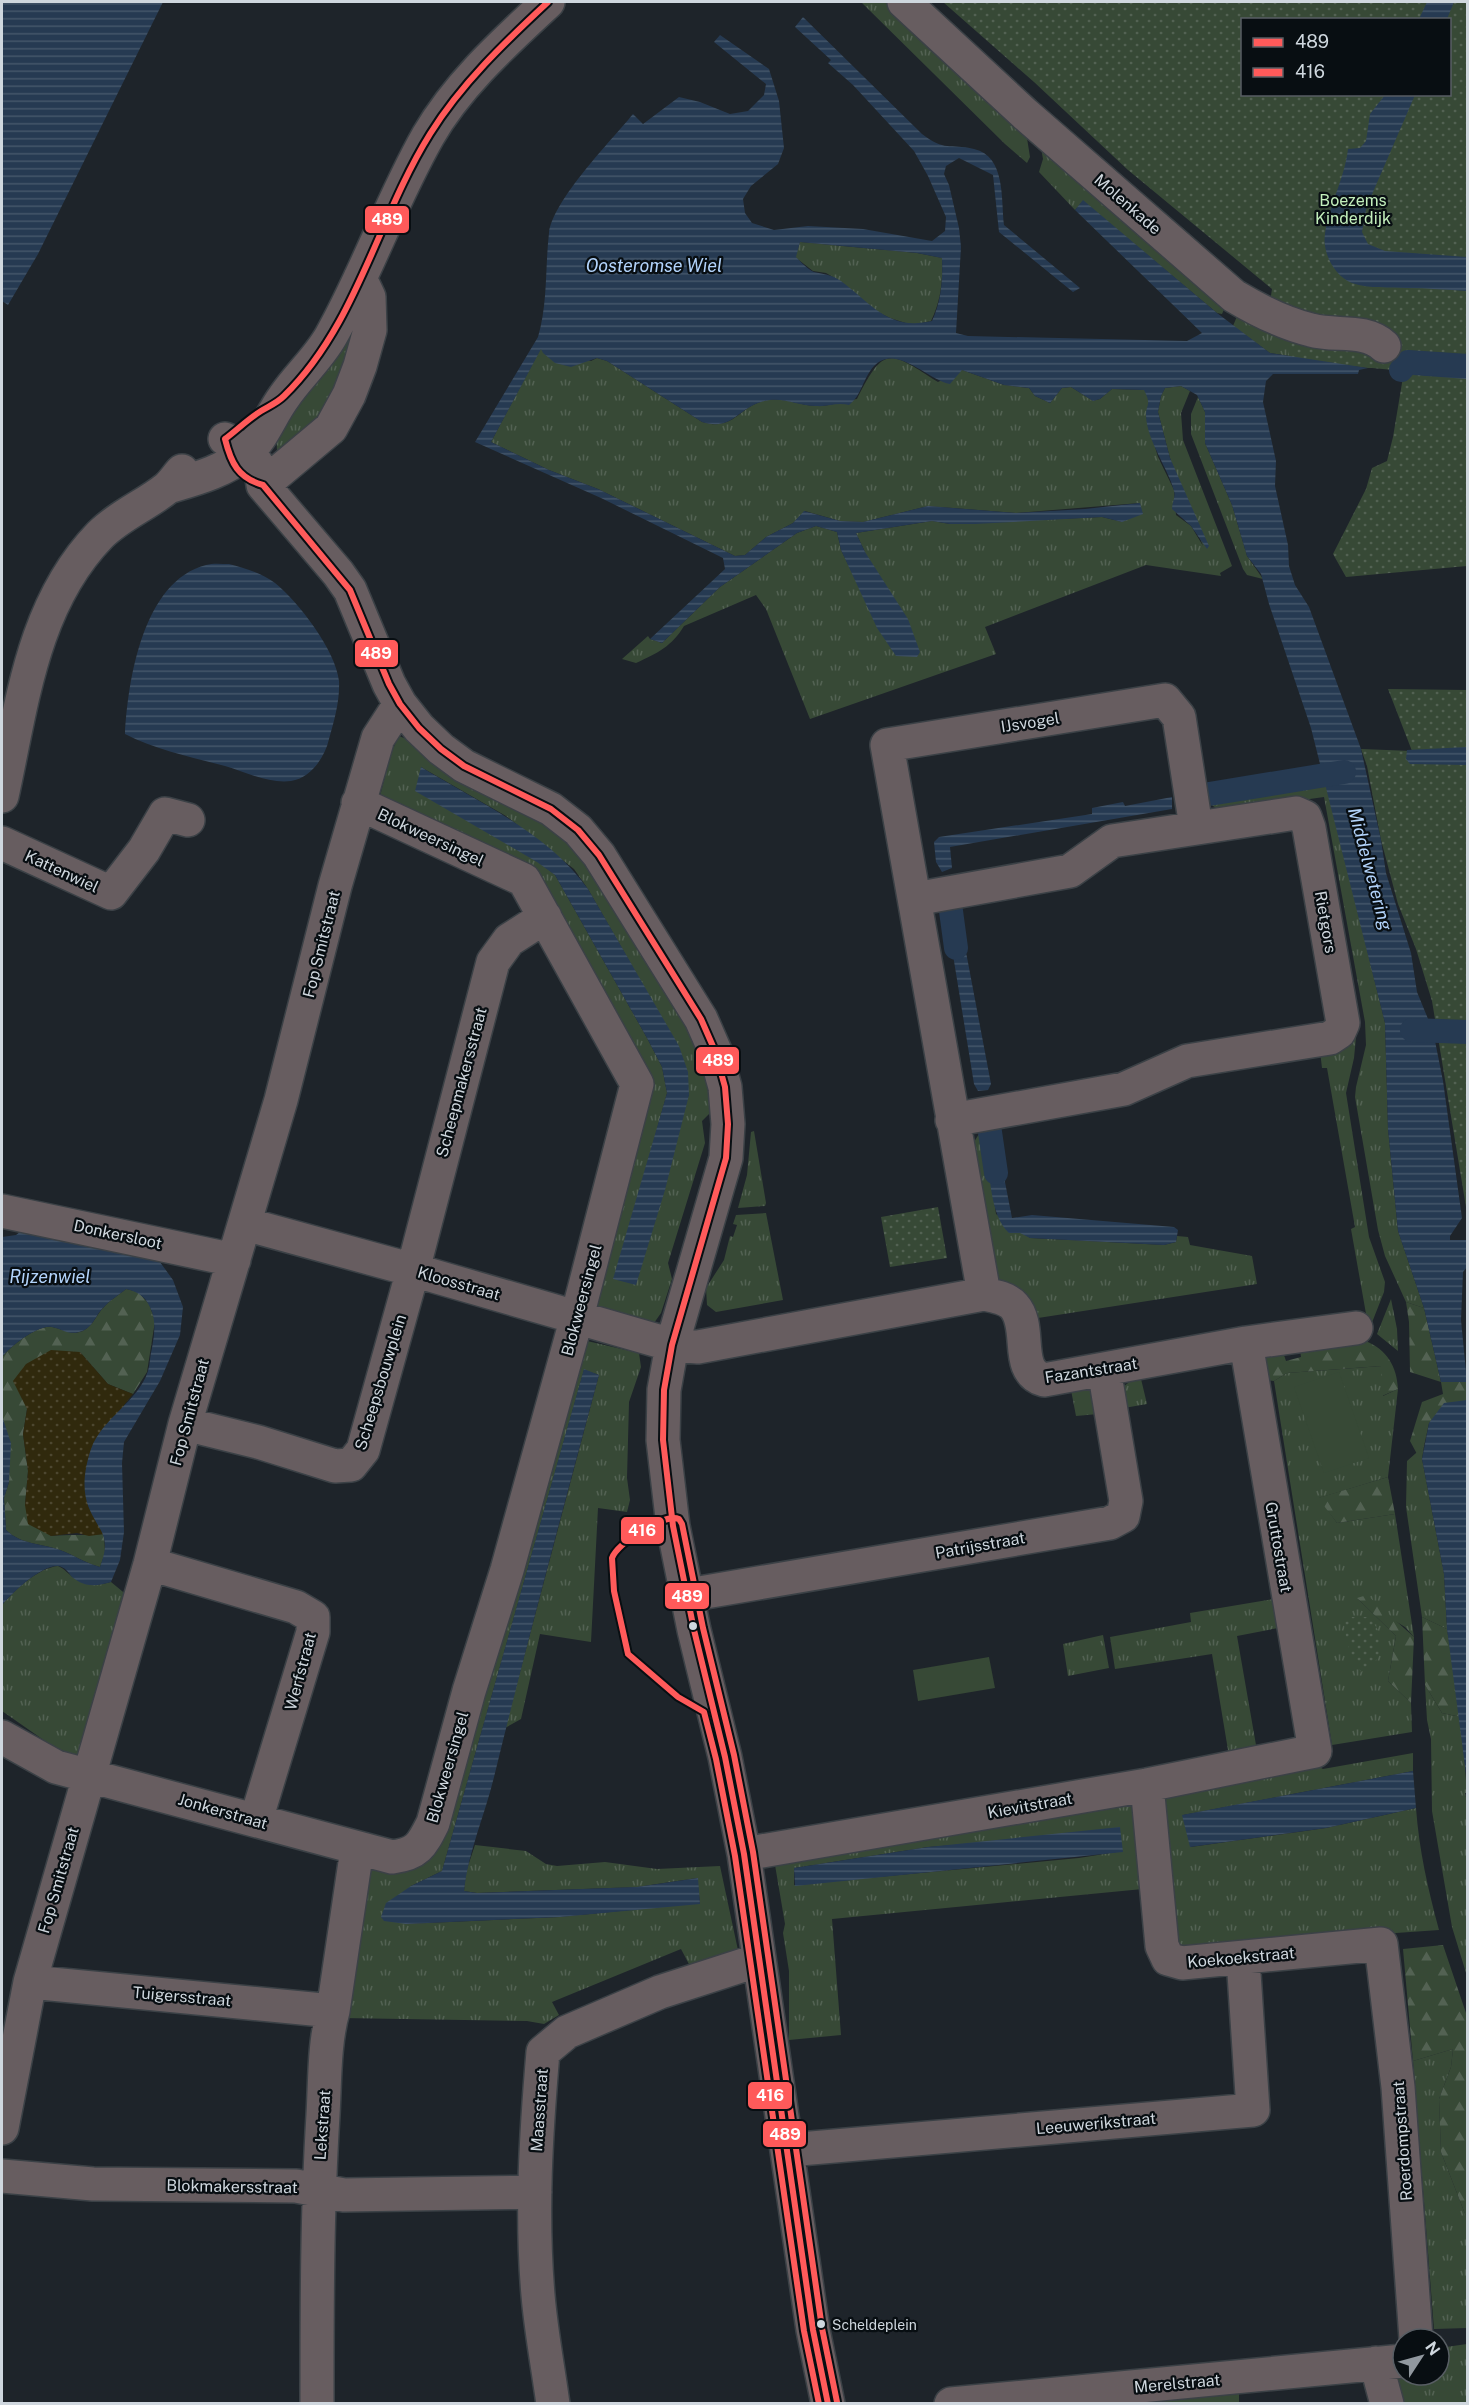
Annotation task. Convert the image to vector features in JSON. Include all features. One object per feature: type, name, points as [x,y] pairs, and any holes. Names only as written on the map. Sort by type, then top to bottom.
[{"type":"street","points":[[2,796],[34,650],[57,593],[78,559],[102,533],[122,516],[168,487],[186,467],[272,421],[283,398],[306,372],[330,338],[360,278],[396,196],[429,134],[461,90],[548,2]]},
{"type":"street","name":"Molenkade","points":[[904,2],[1025,114],[1234,296],[1267,316],[1313,331],[1366,335],[1384,346]]},
{"type":"street","points":[[263,485],[331,428],[349,395],[370,330],[369,297],[360,278]]},
{"type":"street","points":[[230,444],[247,481],[263,485],[350,590],[389,684],[400,704],[426,735],[464,766],[550,809],[578,830],[599,855],[701,1019],[715,1052],[725,1088],[728,1124],[726,1158],[672,1345],[664,1390],[663,1440],[673,1526],[725,1757],[744,1854],[815,2345],[828,2403]]},
{"type":"street","name":"IJsvogel","points":[[912,883],[887,745],[1165,700],[1179,717],[1196,827]]},
{"type":"street","name":"Fop Smitstraat","points":[[2,2128],[30,1982],[150,1564],[184,1424],[281,1100],[358,803],[378,738],[400,704]]},
{"type":"street","name":"Blokweersingel","points":[[357,1849],[392,1857],[410,1855],[423,1843],[433,1823],[468,1691],[507,1569],[637,1084],[524,880],[358,803]]},
{"type":"street","name":"Rietgors","points":[[912,883],[1070,871],[1112,841],[1296,813],[1305,817],[1310,828],[1343,1023],[1339,1032],[1330,1038],[1187,1061],[1124,1089],[952,1120]]},
{"type":"street","name":"Kattenwiel","points":[[2,843],[111,893],[144,850],[165,814],[188,820]]},
{"type":"street","points":[[672,1345],[698,1347],[984,1294],[912,883]]},
{"type":"street","name":"Scheepmakersstraat","points":[[413,1269],[493,962],[509,940],[545,917]]},
{"type":"street","name":"Donkersloot","points":[[2,1211],[234,1260]]},
{"type":"street","name":"Kloosstraat","points":[[245,1224],[413,1269],[672,1345]]},
{"type":"street","name":"Scheepsbouwplein","points":[[184,1424],[258,1442],[334,1466],[351,1465],[363,1450],[413,1269]]},
{"type":"street","name":"Fazantstraat","points":[[984,1294],[1004,1299],[1018,1312],[1022,1322],[1028,1369],[1034,1377],[1044,1380],[1246,1343],[1356,1328]]},
{"type":"street","name":"Gruttostraat","points":[[1246,1343],[1315,1750]]},
{"type":"street","name":"Patrijsstraat","points":[[688,1595],[1110,1523],[1123,1516],[1126,1501],[1104,1369]]},
{"type":"street","name":"Werfstraat","points":[[150,1564],[297,1607],[313,1617],[313,1632],[256,1820]]},
{"type":"street","name":"Jonkerstraat","points":[[2,1737],[56,1767],[357,1849]]},
{"type":"street","name":"Kievitstraat","points":[[744,1854],[1147,1785],[1315,1750]]},
{"type":"street","name":"Koekoekstraat","points":[[1147,1785],[1162,1946],[1168,1959],[1182,1963],[1382,1944]]},
{"type":"street","name":"Lekstraat","points":[[317,2403],[318,2190],[329,2025],[357,1849]]},
{"type":"street","name":"Roerdompstraat","points":[[1382,1944],[1398,2088],[1415,2327]]},
{"type":"street","name":"Leeuwerikstraat","points":[[788,2150],[1252,2110],[1243,1958]]},
{"type":"street","name":"Maasstraat","points":[[553,2403],[538,2295],[535,2193],[538,2106],[543,2052],[567,2032],[660,1992],[759,1960]]},
{"type":"street","name":"Tuigersstraat","points":[[30,1982],[333,2011]]},
{"type":"street","name":"Blokmakersstraat","points":[[2,2176],[93,2184],[296,2186],[344,2195],[535,2193]]},
{"type":"street","points":[[1387,2403],[1389,2362]]},
{"type":"street","name":"Merelstraat","points":[[951,2403],[1389,2362]]},
{"type":"green space","points":[[861,2],[891,2],[1026,132],[1030,157],[1027,163],[1005,144]]},
{"type":"green space","name":"Boezems Kinderdijk","points":[[943,2],[1467,2],[1467,566],[1346,577],[1333,554],[1366,489],[1372,468],[1387,461],[1404,371],[1287,360],[1289,358],[1288,312],[1270,302],[1272,289],[1128,170],[1034,82]]},
{"type":"green space","points":[[1038,131],[1225,307],[1222,314],[1217,313],[1083,201],[1075,210],[1039,172],[1043,159]]},
{"type":"green space","points":[[800,242],[917,253],[942,258],[941,290],[931,321],[912,325],[876,311],[840,281],[826,273],[813,271],[795,257]]},
{"type":"green space","points":[[354,306],[356,333],[327,414],[277,451],[276,427]]},
{"type":"green space","points":[[1240,309],[1381,368],[1270,353],[1233,326]]},
{"type":"green space","points":[[541,348],[591,361],[597,358],[607,361],[702,422],[712,424],[727,422],[752,406],[767,400],[820,406],[857,399],[874,369],[882,361],[890,358],[909,364],[938,382],[962,370],[1004,385],[1029,388],[1035,396],[1050,403],[1062,388],[1071,387],[1093,401],[1100,399],[1112,389],[1145,390],[1150,402],[1146,416],[1158,457],[1174,490],[1176,515],[1191,526],[1203,546],[1170,458],[1158,412],[1165,388],[1181,386],[1190,391],[1181,413],[1183,440],[1232,566],[1220,573],[1221,576],[1146,565],[985,627],[996,654],[810,719],[766,609],[756,595],[684,626],[669,644],[636,663],[622,659],[648,636],[662,643],[720,587],[797,533],[816,526],[837,532],[841,550],[859,587],[865,552],[856,533],[932,521],[950,524],[1102,517],[1122,522],[1140,503],[1016,513],[928,506],[863,522],[840,521],[805,511],[793,523],[766,537],[745,555],[735,556],[598,489],[549,470],[491,442]]},
{"type":"green space","points":[[1198,397],[1205,412],[1205,443],[1232,505],[1247,556],[1263,579],[1247,575],[1243,569],[1191,434],[1191,414]]},
{"type":"green space","points":[[1388,689],[1467,690],[1467,1213],[1432,1001],[1416,949],[1398,904],[1381,840],[1367,766],[1361,749],[1412,751]]},
{"type":"green space","points":[[399,736],[428,748],[570,840],[606,891],[693,1039],[702,1061],[712,1111],[702,1121],[705,1143],[668,1263],[672,1279],[661,1313],[654,1323],[597,1308],[591,1289],[645,1090],[553,905],[477,850],[402,804],[380,796],[391,753]],"holes":[[[421,767],[506,816],[574,869],[588,889],[631,964],[689,1095],[648,1161],[667,1093],[662,1067],[555,875]]]},
{"type":"green space","points":[[1327,786],[1385,1023],[1388,1129],[1398,1231],[1424,1308],[1406,1302],[1385,1256],[1378,1230],[1355,1097],[1366,1045],[1365,1022],[1324,797],[1222,811],[1211,805],[1209,798]]},
{"type":"green space","points":[[1357,1027],[1354,1058],[1346,1093],[1369,1237],[1385,1282],[1384,1292],[1371,1325],[1368,1325],[1351,1229],[1355,1227],[1327,1068],[1322,1068],[1320,1051]]},
{"type":"green space","points":[[982,1129],[987,1129],[990,1141],[986,1144],[996,1214],[1030,1238],[1164,1245],[1176,1242],[1177,1236],[1188,1237],[1190,1245],[1252,1256],[1257,1284],[1038,1318],[1030,1301],[999,1279],[996,1273],[968,1149],[975,1147],[974,1142]]},
{"type":"green space","points":[[754,1131],[766,1203],[765,1206],[738,1208],[747,1175],[751,1132]]},
{"type":"green space","points":[[938,1207],[947,1258],[890,1267],[881,1217]]},
{"type":"green space","points":[[766,1213],[783,1300],[716,1312],[707,1305],[706,1288],[724,1260],[730,1236],[733,1237],[737,1225],[733,1224],[736,1215]]},
{"type":"green space","points":[[126,1289],[138,1292],[149,1304],[155,1321],[147,1372],[133,1394],[108,1384],[80,1352],[27,1409],[23,1434],[28,1471],[25,1505],[51,1536],[104,1534],[105,1553],[100,1567],[60,1550],[25,1541],[6,1530],[4,1498],[9,1482],[2,1416],[2,1357],[18,1342],[39,1329],[52,1327],[71,1332],[83,1331],[90,1326],[106,1304]]},
{"type":"green space","points":[[1391,1299],[1397,1329],[1398,1351],[1377,1334]]},
{"type":"green space","points":[[1406,1302],[1424,1308],[1441,1382],[1410,1372],[1409,1322]]},
{"type":"green space","points":[[574,1338],[639,1353],[641,1367],[629,1402],[627,1478],[630,1500],[627,1512],[598,1508],[591,1642],[540,1634],[521,1719],[505,1728],[599,1375],[584,1370],[442,1871],[411,1886],[406,1924],[560,1917],[700,1903],[697,1878],[637,1887],[477,1893],[464,1891],[466,1872],[475,1845],[526,1851],[546,1864],[557,1866],[605,1862],[657,1869],[720,1866],[739,1955],[691,1968],[681,1949],[552,2002],[559,2015],[544,2024],[527,2021],[342,2018],[364,1876],[380,1863],[406,1858]]},
{"type":"green space","points":[[1365,1341],[1373,1344],[1385,1354],[1396,1373],[1398,1389],[1382,1396],[1381,1366],[1287,1373],[1274,1381],[1265,1380],[1262,1357],[1283,1352],[1286,1361],[1301,1357],[1300,1349]]},
{"type":"green space","points":[[1382,1366],[1383,1396],[1398,1389],[1388,1477],[1319,1498],[1337,1523],[1395,1514],[1414,1637],[1405,1627],[1357,1598],[1396,1636],[1388,1681],[1411,1703],[1412,1732],[1332,1745],[1274,1381],[1287,1373]]},
{"type":"green space","points":[[1339,1372],[1369,1458],[1324,1473],[1294,1387]]},
{"type":"green space","points":[[1133,1379],[1141,1379],[1147,1404],[1124,1408],[1123,1387]]},
{"type":"green space","points":[[1441,1382],[1467,1382],[1467,1400],[1429,1423],[1424,1446],[1417,1454],[1410,1441],[1422,1402],[1443,1394]]},
{"type":"green space","points":[[1087,1388],[1091,1391],[1098,1414],[1076,1416],[1071,1390]]},
{"type":"green space","points":[[1424,1446],[1422,1459],[1444,1574],[1447,1629],[1422,1617],[1406,1507],[1407,1461]]},
{"type":"green space","points":[[1388,1477],[1395,1514],[1337,1523],[1318,1498]]},
{"type":"green space","points":[[58,1566],[83,1583],[97,1585],[111,1582],[128,1596],[78,1764],[2,1711],[2,1605],[35,1575]]},
{"type":"green space","points":[[1367,1595],[1414,1637],[1411,1703],[1388,1681],[1396,1636],[1357,1598]]},
{"type":"green space","points":[[1273,1599],[1278,1628],[1237,1636],[1256,1745],[1291,1739],[1229,1756],[1212,1654],[1115,1669],[1110,1637],[1191,1622],[1190,1613]]},
{"type":"green space","points":[[1352,1617],[1367,1617],[1376,1627],[1380,1639],[1380,1653],[1377,1659],[1361,1672],[1347,1643],[1344,1623]]},
{"type":"green space","points":[[1422,1617],[1447,1629],[1461,1717],[1442,1713],[1425,1685]]},
{"type":"green space","points":[[1103,1635],[1109,1668],[1068,1676],[1063,1644]]},
{"type":"green space","points":[[989,1657],[995,1688],[918,1701],[913,1670]]},
{"type":"green space","points":[[1425,1685],[1442,1713],[1461,1717],[1467,1793],[1465,1793],[1468,1807],[1467,1976],[1452,1927],[1432,1811],[1431,1739],[1427,1720]]},
{"type":"green space","points":[[1413,1753],[1413,1771],[1183,1815],[1191,1847],[1326,1828],[1416,1808],[1424,1869],[1439,1930],[1207,1946],[1180,1945],[1177,1940],[1160,1790],[1310,1762],[1323,1769]]},
{"type":"green space","points":[[1132,1794],[1153,1888],[832,1919],[841,2035],[789,2040],[789,1971],[783,1933],[785,1924],[774,1859]],"holes":[[[980,1843],[1123,1851],[1079,1858],[794,1885],[794,1868],[928,1847]]]},
{"type":"green space","points":[[1443,1945],[1467,2016],[1467,2219],[1441,2152],[1439,2099],[1451,2067],[1453,2049],[1413,2061],[1403,1949]]},
{"type":"green space","points":[[1453,2049],[1451,2067],[1439,2099],[1441,2152],[1467,2219],[1467,2328],[1434,2327],[1413,2061]]},
{"type":"green space","points":[[1467,2344],[1467,2403],[1392,2403],[1379,2374],[1391,2374],[1391,2387],[1451,2387],[1451,2346]]},
{"type":"green space","points":[[1239,2386],[1239,2403],[1021,2403]]},
{"type":"sand","points":[[51,1350],[80,1352],[108,1384],[133,1394],[124,1405],[88,1506],[104,1534],[89,1536],[77,1533],[51,1536],[28,1524],[25,1505],[28,1471],[23,1434],[27,1409],[13,1381],[26,1364]]},
{"type":"water","points":[[2,2],[163,2],[38,254],[8,305],[2,301]]},
{"type":"water","points":[[1427,2],[1454,2],[1447,18],[1419,18]]},
{"type":"water","name":"Oosteromse Wiel","points":[[803,17],[930,140],[942,145],[974,149],[984,153],[992,160],[1000,180],[1004,225],[1080,288],[1073,292],[999,232],[993,175],[959,158],[946,166],[944,174],[949,185],[961,247],[956,333],[968,336],[1187,341],[1202,333],[1075,210],[1083,200],[1217,313],[1270,353],[1368,368],[1359,370],[1358,374],[1273,374],[1266,381],[1263,402],[1276,461],[1275,486],[1288,545],[1289,566],[1295,585],[1309,607],[1361,749],[1386,873],[1411,953],[1417,992],[1433,1031],[1443,1081],[1462,1218],[1450,1236],[1450,1240],[1467,1240],[1467,1267],[1463,1272],[1461,1320],[1467,1382],[1441,1382],[1424,1308],[1398,1231],[1388,1129],[1385,1023],[1311,728],[1261,574],[1247,556],[1232,505],[1205,443],[1205,412],[1197,395],[1181,386],[1165,388],[1158,412],[1170,458],[1209,546],[1207,549],[1191,526],[1172,509],[1175,495],[1147,426],[1148,402],[1144,390],[1112,389],[1100,399],[1093,401],[1071,387],[1062,388],[1050,403],[1035,396],[1029,388],[1004,385],[962,370],[950,384],[911,364],[892,358],[883,360],[874,366],[857,396],[849,405],[816,406],[768,400],[753,406],[727,422],[712,424],[702,422],[607,361],[597,358],[571,367],[555,363],[541,349],[491,442],[549,470],[598,489],[735,556],[745,555],[766,537],[793,523],[804,511],[840,521],[863,522],[928,506],[1016,513],[1140,503],[1143,514],[1122,522],[1102,517],[975,524],[932,521],[856,533],[865,552],[908,619],[920,652],[917,657],[896,656],[877,628],[841,550],[837,532],[816,526],[797,533],[720,587],[662,643],[650,639],[725,569],[723,558],[601,498],[475,442],[538,337],[545,298],[549,233],[553,220],[572,188],[598,155],[633,114],[643,124],[679,97],[700,102],[730,114],[748,111],[764,95],[766,84],[714,42],[720,35],[769,69],[779,101],[784,148],[778,164],[751,186],[743,199],[745,213],[752,223],[774,230],[808,226],[863,229],[932,241],[945,231],[946,217],[914,151],[853,85],[828,63],[831,60],[795,27]],"holes":[[[800,242],[917,253],[942,258],[942,283],[935,314],[932,321],[917,323],[892,319],[841,281],[811,271],[796,257]]]},
{"type":"water","points":[[1384,96],[1415,96],[1366,210],[1362,232],[1368,244],[1385,251],[1467,257],[1467,291],[1359,285],[1340,275],[1327,256],[1325,234],[1327,223],[1348,149],[1360,148],[1366,141],[1370,114]]},
{"type":"water","points":[[1417,356],[1467,359],[1467,379],[1413,375]]},
{"type":"water","points":[[229,564],[264,576],[284,591],[305,614],[331,656],[336,669],[339,696],[327,746],[316,766],[298,779],[283,781],[266,779],[161,749],[125,734],[135,661],[153,611],[167,591],[185,575],[206,565]]},
{"type":"water","points":[[1467,747],[1467,765],[1410,764],[1406,759],[1407,750]]},
{"type":"water","points":[[421,767],[511,820],[553,851],[572,869],[588,889],[679,1046],[688,1072],[689,1095],[665,1190],[636,1285],[613,1279],[667,1093],[662,1067],[555,875],[537,862],[415,791]]},
{"type":"water","points":[[1172,797],[1172,809],[950,847],[952,868],[942,872],[936,862],[934,842],[939,837],[1092,814],[1092,808],[1123,802],[1125,806]]},
{"type":"water","points":[[950,915],[959,915],[991,1084],[988,1090],[978,1091],[974,1084],[947,918]]},
{"type":"water","points":[[992,1140],[997,1141],[1012,1218],[1032,1215],[1174,1227],[1178,1230],[1176,1242],[1164,1245],[1030,1238],[1020,1233],[1009,1233],[1002,1225],[991,1192],[986,1144]]},
{"type":"water","name":"Rijzenwiel","points":[[31,1224],[152,1251],[173,1280],[183,1307],[180,1335],[160,1381],[124,1442],[122,1463],[124,1532],[120,1560],[111,1582],[86,1584],[77,1581],[63,1567],[51,1567],[27,1581],[2,1605],[2,1416],[11,1443],[9,1482],[4,1498],[6,1530],[25,1541],[60,1550],[100,1567],[105,1541],[87,1501],[85,1478],[87,1463],[96,1438],[143,1382],[149,1368],[154,1334],[153,1316],[148,1303],[139,1294],[126,1289],[106,1304],[88,1328],[72,1333],[52,1327],[39,1329],[18,1342],[2,1357],[2,1237],[16,1235]]},
{"type":"water","points":[[584,1369],[599,1375],[490,1791],[469,1862],[464,1891],[477,1893],[637,1887],[698,1878],[700,1904],[560,1917],[406,1924],[384,1921],[381,1917],[386,1903],[411,1886],[442,1871]]},
{"type":"water","points":[[1468,1400],[1467,1781],[1447,1629],[1444,1574],[1422,1459],[1429,1423],[1444,1403]]},
{"type":"water","points":[[1413,1771],[1416,1808],[1326,1828],[1190,1847],[1182,1815]]},
{"type":"water","points":[[1120,1827],[1123,1852],[795,1886],[794,1868],[928,1847]]},
{"type":"waterway","points":[[1401,370],[1408,362],[1468,366]]},
{"type":"waterway","points":[[1209,794],[1344,772]]},
{"type":"waterway","points":[[951,911],[956,948]]},
{"type":"waterway","points":[[1412,1030],[1468,1032]]},
{"type":"waterway","points":[[990,1132],[996,1173]]},
{"type":"transit line","name":"489","points":[[548,2],[500,48],[470,81],[430,134],[395,201],[348,304],[330,337],[309,368],[276,403],[256,414],[225,439],[237,468],[247,478],[263,485],[350,590],[389,684],[400,704],[419,728],[441,749],[464,766],[551,809],[578,830],[599,855],[701,1019],[715,1051],[725,1087],[728,1124],[726,1158],[672,1345],[664,1390],[663,1440],[673,1526],[694,1630],[725,1757],[744,1854],[813,2330],[828,2404]]},
{"type":"transit line","name":"416","points":[[819,2404],[804,2331],[735,1856],[716,1759],[704,1712],[678,1697],[628,1654],[614,1591],[612,1558],[616,1552],[631,1537],[663,1520],[672,1518],[679,1519],[682,1524],[703,1628],[734,1755],[753,1852],[822,2328],[837,2402]]},
{"type":"place","name":"Scheldeplein","points":[[821,2324]]},
{"type":"water label","name":"Middelwetering","points":[[1370,869]]}]
